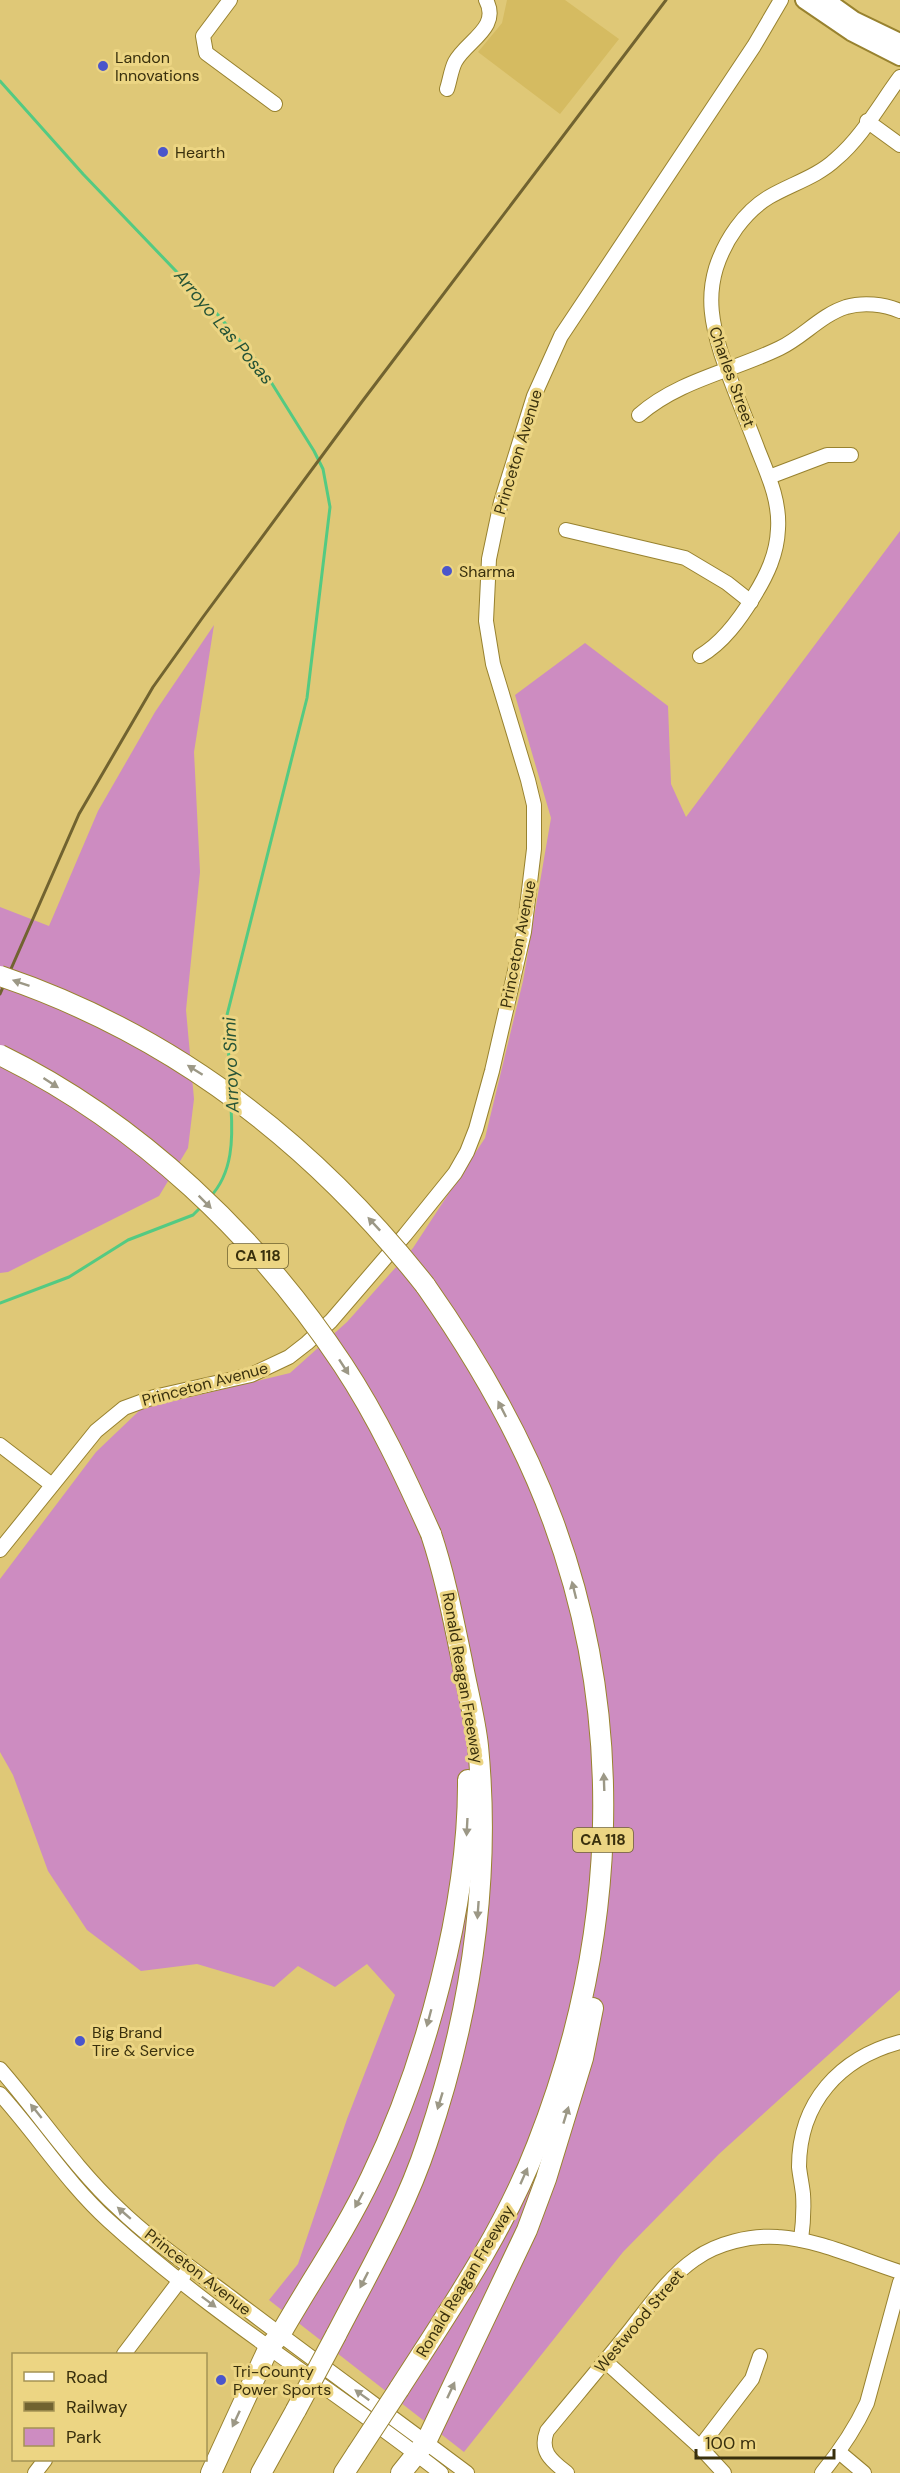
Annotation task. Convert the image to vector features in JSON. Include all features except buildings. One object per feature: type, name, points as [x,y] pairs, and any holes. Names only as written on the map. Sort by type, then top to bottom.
[{"type":"highway","name":"Ronald Reagan Freeway","points":[[0,976],[36,988],[102,1017],[222,1088],[271,1125],[332,1180],[382,1233],[425,1286],[461,1336],[517,1437],[553,1520],[570,1575],[595,1681],[602,1733],[605,1819],[597,1908],[583,1995],[558,2089],[537,2147],[495,2235],[344,2473]]},
{"type":"highway","name":"Ronald Reagan Freeway","points":[[0,1055],[42,1076],[157,1158],[198,1194],[272,1271],[311,1319],[344,1367],[389,1447],[431,1534],[445,1575],[478,1744],[483,1838],[477,1923],[464,2008],[427,2145],[389,2232],[261,2473]]},
{"type":"highway","points":[[211,2473],[274,2341],[344,2229],[393,2130],[428,2023],[462,1874],[467,1826],[467,1734],[470,1706]]},
{"type":"highway","points":[[401,2473],[422,2449],[526,2230],[546,2180],[583,2058],[597,1984],[607,1873],[605,1819]]},
{"type":"main road","points":[[804,0],[851,32],[900,57]]},
{"type":"main road","points":[[826,0],[863,25],[900,42]]},
{"type":"street","points":[[230,0],[203,36],[206,53],[275,104]]},
{"type":"street","name":"Princeton Avenue","points":[[0,1550],[96,1431],[123,1408],[154,1397],[251,1375],[289,1358],[307,1344],[331,1321],[405,1235],[455,1173],[467,1152],[476,1129],[492,1071],[522,944],[534,849],[534,805],[493,664],[486,621],[489,559],[501,502],[534,396],[561,336],[747,56],[781,0]]},
{"type":"street","points":[[447,89],[456,61],[490,19],[489,4]]},
{"type":"street","name":"Charles Street","points":[[700,656],[718,645],[751,602],[767,573],[777,538],[777,504],[769,477],[726,370],[712,324],[710,303],[715,271],[741,222],[768,197],[817,173],[836,160],[900,77]]},
{"type":"street","points":[[867,121],[900,146]]},
{"type":"street","points":[[639,415],[665,394],[781,348],[841,309],[866,304],[886,306],[900,311]]},
{"type":"street","points":[[769,477],[827,455],[851,455]]},
{"type":"street","points":[[567,530],[685,558],[727,583],[751,602]]},
{"type":"street","points":[[0,1445],[52,1485]]},
{"type":"street","points":[[801,2240],[803,2221],[799,2166],[807,2118],[834,2076],[849,2063],[866,2054],[900,2042]]},
{"type":"street","name":"Princeton Avenue","points":[[0,2069],[34,2107],[95,2185],[118,2208],[190,2267],[274,2341]]},
{"type":"street","name":"Princeton Avenue","points":[[0,2094],[107,2220],[180,2280],[274,2341],[422,2449]]},
{"type":"street","name":"Westwood Street","points":[[567,2473],[552,2460],[543,2442],[547,2432],[659,2294],[695,2259],[726,2244],[761,2237],[801,2240],[900,2272]]},
{"type":"street","points":[[125,2353],[190,2267]]},
{"type":"street","points":[[822,2473],[839,2452],[860,2419],[867,2403],[900,2282]]},
{"type":"street","points":[[700,2447],[752,2379],[760,2356]]},
{"type":"street","points":[[605,2361],[700,2447],[724,2473]]},
{"type":"street","points":[[422,2449],[441,2473]]},
{"type":"street","points":[[422,2449],[467,2473]]},
{"type":"street","points":[[839,2452],[864,2473]]},
{"type":"street","points":[[34,2473],[44,2461]]},
{"type":"shaded area","points":[[507,0],[565,0],[619,39],[560,114],[478,52],[502,23]]},
{"type":"green space","points":[[900,531],[900,1990],[719,2154],[623,2252],[464,2452],[269,2300],[298,2264],[347,2119],[395,1995],[367,1964],[335,1987],[298,1966],[274,1987],[197,1964],[141,1971],[87,1930],[48,1871],[13,1775],[0,1752],[0,1579],[96,1452],[141,1409],[290,1373],[347,1322],[413,1248],[485,1138],[523,981],[551,818],[515,695],[585,643],[668,706],[671,784],[686,817]]},
{"type":"green space","points":[[214,625],[194,752],[200,872],[186,1010],[194,1099],[188,1148],[159,1196],[8,1272],[0,1273],[0,907],[49,926],[98,811],[155,712]]},
{"type":"waterway","name":"Arroyo Las Posas","points":[[0,81],[83,174],[219,316],[261,366],[323,469],[330,507],[307,698],[227,1015],[230,1085]]},
{"type":"waterway","name":"Arroyo Simi","points":[[210,1197],[218,1188],[230,1155],[231,1107]]},
{"type":"waterway","name":"Arroyo Simi","points":[[0,1303],[69,1277],[128,1240],[193,1215],[202,1206]]},
{"type":"railway","points":[[0,994],[79,814],[153,687],[361,403],[666,0]]},
{"type":"place","name":"Landon Innovations","points":[[103,66]]},
{"type":"place","name":"Hearth","points":[[163,152]]},
{"type":"place","name":"Sharma","points":[[447,571]]},
{"type":"place","name":"Big Brand Tire & Service","points":[[80,2041]]},
{"type":"place","name":"Tri-County Power Sports","points":[[221,2380]]}]
